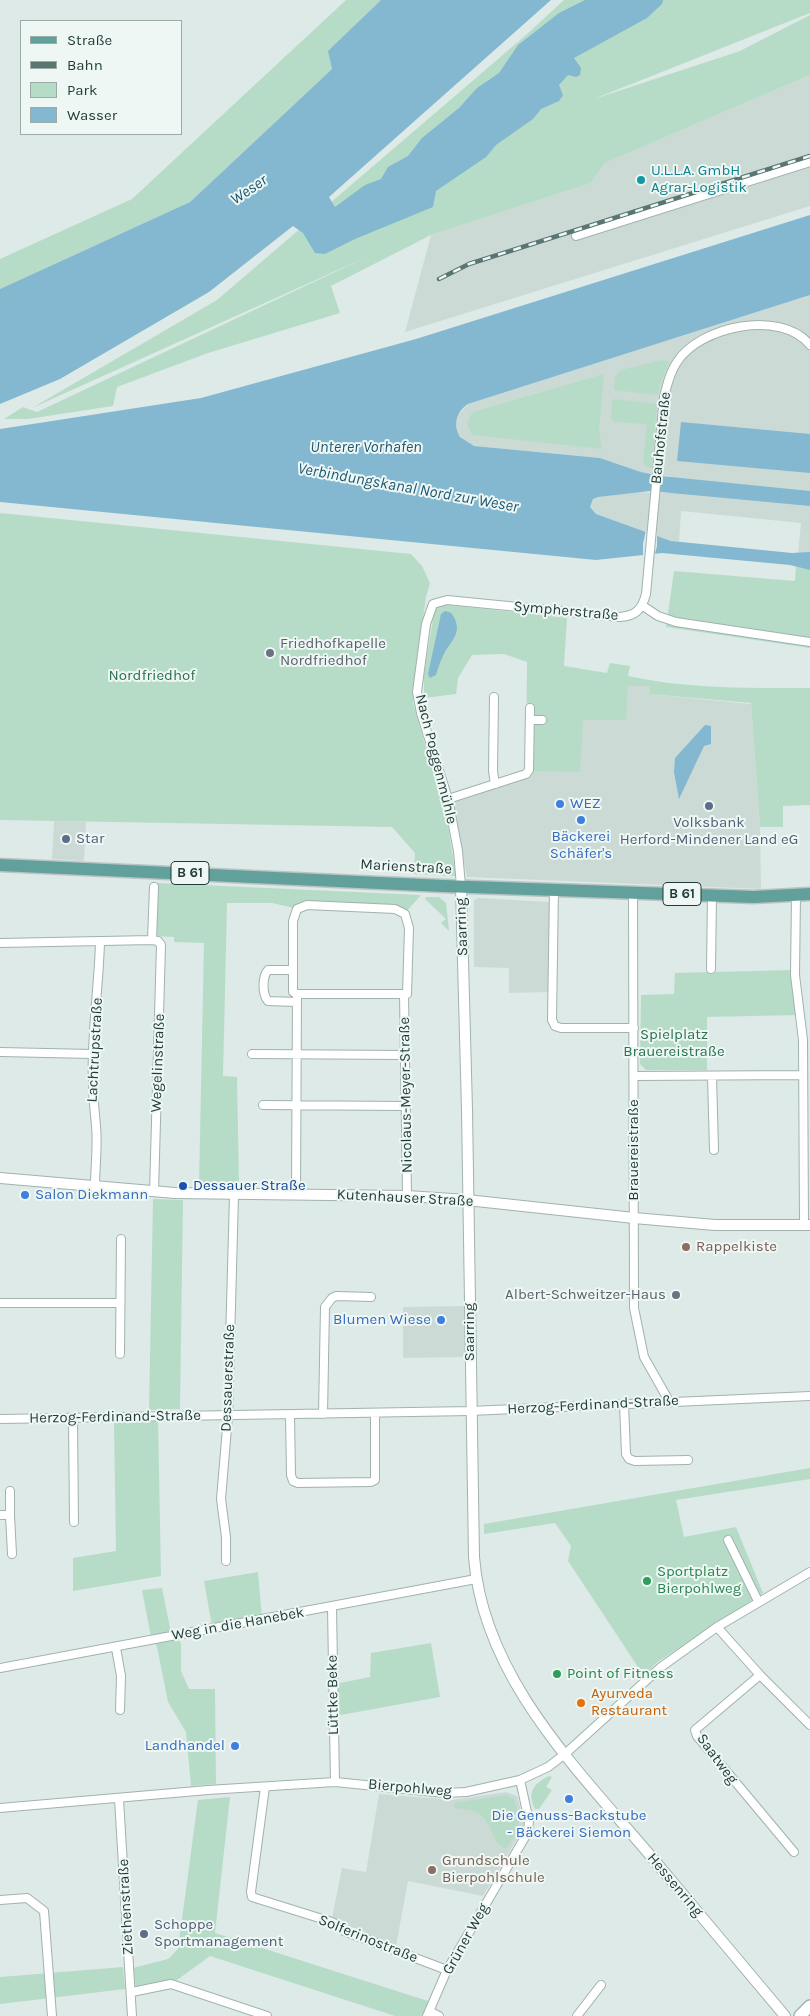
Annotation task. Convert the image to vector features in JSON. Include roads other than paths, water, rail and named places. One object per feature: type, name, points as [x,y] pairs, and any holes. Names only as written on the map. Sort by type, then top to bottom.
[{"type":"main road","name":"Marienstraße","points":[[0,865],[754,897],[810,894]]},
{"type":"main road","points":[[800,2016],[810,2006]]},
{"type":"street","points":[[576,236],[810,162]]},
{"type":"street","name":"Bauhofstraße","points":[[643,606],[649,564],[664,400],[667,382],[679,359],[702,340],[748,325],[765,324],[793,331],[810,345]]},
{"type":"street","name":"Sympherstraße","points":[[433,604],[448,600],[620,616],[633,614],[643,606]]},
{"type":"street","name":"Nach Poggenmühle","points":[[433,604],[426,624],[417,692],[421,714],[448,799],[458,851],[461,886]]},
{"type":"street","points":[[643,606],[658,616],[676,622],[810,642]]},
{"type":"street","points":[[494,697],[492,771],[495,784]]},
{"type":"street","points":[[448,799],[526,774],[529,770],[530,708]]},
{"type":"street","points":[[531,720],[542,720]]},
{"type":"street","points":[[0,943],[152,940],[154,886]]},
{"type":"street","name":"Saarring","points":[[461,886],[468,1110],[470,1411],[476,1579],[482,1608],[508,1672],[565,1754]]},
{"type":"street","points":[[554,889],[552,1020],[555,1026],[561,1028],[634,1028]]},
{"type":"street","name":"Brauereistraße","points":[[633,892],[634,1308],[644,1357],[669,1401]]},
{"type":"street","points":[[711,969],[712,895]]},
{"type":"street","points":[[796,895],[795,975],[806,1040],[803,1074],[807,1105],[807,1225]]},
{"type":"street","name":"Nicolaus-Meyer-Straße","points":[[293,970],[293,921],[296,911],[302,906],[395,909],[406,914],[409,923],[407,994],[404,994],[407,1196]]},
{"type":"street","name":"Wegelinstraße","points":[[152,940],[158,941],[161,945],[154,1192]]},
{"type":"street","name":"Lachtrupstraße","points":[[94,1187],[96,1126],[92,1100],[93,1054],[95,1001],[99,990],[100,942]]},
{"type":"street","points":[[296,1194],[297,998],[293,992],[293,970],[268,970],[264,976],[264,994],[268,1001],[273,1002],[297,998],[404,994]]},
{"type":"street","points":[[0,1052],[93,1054]]},
{"type":"street","points":[[252,1054],[405,1055]]},
{"type":"street","points":[[634,1076],[803,1074]]},
{"type":"street","points":[[712,1076],[714,1150]]},
{"type":"street","points":[[263,1105],[406,1106]]},
{"type":"street","name":"Kutenhauser Straße","points":[[0,1178],[154,1192],[234,1195],[407,1196],[468,1200],[715,1225],[807,1225]]},
{"type":"street","name":"Dessauerstraße","points":[[226,1561],[226,1537],[220,1499],[228,1416],[234,1195]]},
{"type":"street","points":[[120,1239],[120,1354]]},
{"type":"street","points":[[323,1414],[325,1306],[336,1296],[371,1297]]},
{"type":"street","points":[[0,1302],[120,1303]]},
{"type":"street","name":"Herzog-Ferdinand-Straße","points":[[0,1419],[470,1411],[810,1396]]},
{"type":"street","points":[[624,1404],[626,1454],[629,1459],[635,1461],[688,1460]]},
{"type":"street","points":[[290,1414],[293,1481],[298,1483],[316,1483],[371,1482],[375,1480],[375,1413]]},
{"type":"street","points":[[73,1418],[74,1522]]},
{"type":"street","points":[[10,1491],[12,1554]]},
{"type":"street","points":[[0,1515],[10,1515]]},
{"type":"street","points":[[728,1540],[758,1601]]},
{"type":"street","name":"Bierpohlweg","points":[[0,1808],[208,1790],[334,1782],[445,1793],[489,1788],[520,1780],[548,1766],[565,1754],[661,1667],[717,1627],[758,1601],[810,1572]]},
{"type":"street","name":"Weg in die Hanebek","points":[[0,1668],[116,1648],[476,1579]]},
{"type":"street","name":"Lüttke Beke","points":[[332,1607],[334,1782]]},
{"type":"street","points":[[717,1627],[760,1675],[810,1725]]},
{"type":"street","points":[[116,1648],[121,1676],[120,1710]]},
{"type":"street","name":"Saatweg","points":[[760,1675],[695,1730],[697,1736],[723,1769],[794,1852]]},
{"type":"street","name":"Hessenring","points":[[565,1754],[785,2016]]},
{"type":"street","name":"Grüner Weg","points":[[428,2013],[447,1970],[528,1832],[529,1821],[520,1780]]},
{"type":"street","name":"Solferinostraße","points":[[265,1787],[251,1892],[252,1897],[332,1922],[344,1931],[447,1970]]},
{"type":"street","name":"Ziethenstraße","points":[[119,1799],[132,2016]]},
{"type":"street","points":[[0,1900],[27,1898],[44,1911],[52,2016]]},
{"type":"street","points":[[132,1992],[172,1984],[267,2016]]},
{"type":"street","points":[[576,2016],[602,1985]]},
{"type":"street","points":[[428,2013],[440,2016]]},
{"type":"water","name":"Weser","points":[[381,0],[551,0],[329,197],[335,207],[365,185],[381,179],[388,167],[408,156],[422,138],[459,108],[477,88],[499,73],[518,45],[559,13],[585,0],[663,0],[662,4],[647,18],[574,58],[581,68],[580,75],[576,77],[568,75],[559,85],[563,95],[559,101],[541,109],[533,119],[496,145],[486,157],[436,191],[433,207],[355,239],[325,254],[315,253],[303,233],[293,226],[209,292],[60,379],[0,404],[0,289],[190,202],[332,69],[328,51]]},
{"type":"water","name":"Unterer Vorhafen","points":[[810,215],[810,295],[468,404],[458,415],[456,423],[460,437],[474,446],[600,458],[641,472],[661,476],[810,491],[810,506],[650,491],[598,497],[593,499],[590,507],[596,514],[671,541],[792,553],[810,552],[810,570],[790,565],[662,553],[596,560],[0,502],[0,429],[201,398],[416,339]]},
{"type":"water","points":[[681,422],[810,434],[810,473],[677,461]]},
{"type":"water","points":[[445,611],[451,613],[454,617],[457,629],[456,634],[443,656],[436,675],[430,678],[428,674],[441,614]]},
{"type":"water","points":[[705,725],[711,726],[711,744],[704,746],[679,799],[674,772],[675,758]]},
{"type":"railway","points":[[439,279],[469,264],[810,156]]},
{"type":"place","name":"U.L.L.A. GmbH Agrar-Logistik","points":[[641,180]]},
{"type":"place","name":"Friedhofkapelle Nordfriedhof","points":[[270,653]]},
{"type":"place","name":"WEZ","points":[[560,804]]},
{"type":"place","name":"Volksbank Herford-Mindener Land eG","points":[[709,806]]},
{"type":"place","name":"Bäckerei Schäfer's","points":[[581,820]]},
{"type":"place","name":"Star","points":[[66,839]]},
{"type":"place","name":"Dessauer Straße","points":[[183,1186]]},
{"type":"place","name":"Salon Diekmann","points":[[25,1195]]},
{"type":"place","name":"Rappelkiste","points":[[686,1247]]},
{"type":"place","name":"Albert-Schweitzer-Haus","points":[[676,1295]]},
{"type":"place","name":"Blumen Wiese","points":[[441,1320]]},
{"type":"place","name":"Sportplatz Bierpohlweg","points":[[647,1581]]},
{"type":"place","name":"Point of Fitness","points":[[557,1674]]},
{"type":"place","name":"Ayurveda Restaurant","points":[[581,1703]]},
{"type":"place","name":"Landhandel","points":[[235,1746]]},
{"type":"place","name":"Die Genuss-Backstube - Bäckerei Siemon","points":[[569,1799]]},
{"type":"place","name":"Grundschule Bierpohlschule","points":[[432,1870]]},
{"type":"place","name":"Schoppe Sportmanagement","points":[[144,1934]]},
{"type":"water label","name":"Verbindungskanal Nord zur Weser","points":[[408,488]]},
{"type":"park label","name":"Nordfriedhof","points":[[152,676]]},
{"type":"park label","name":"Spielplatz Brauereistraße","points":[[674,1044]]}]
